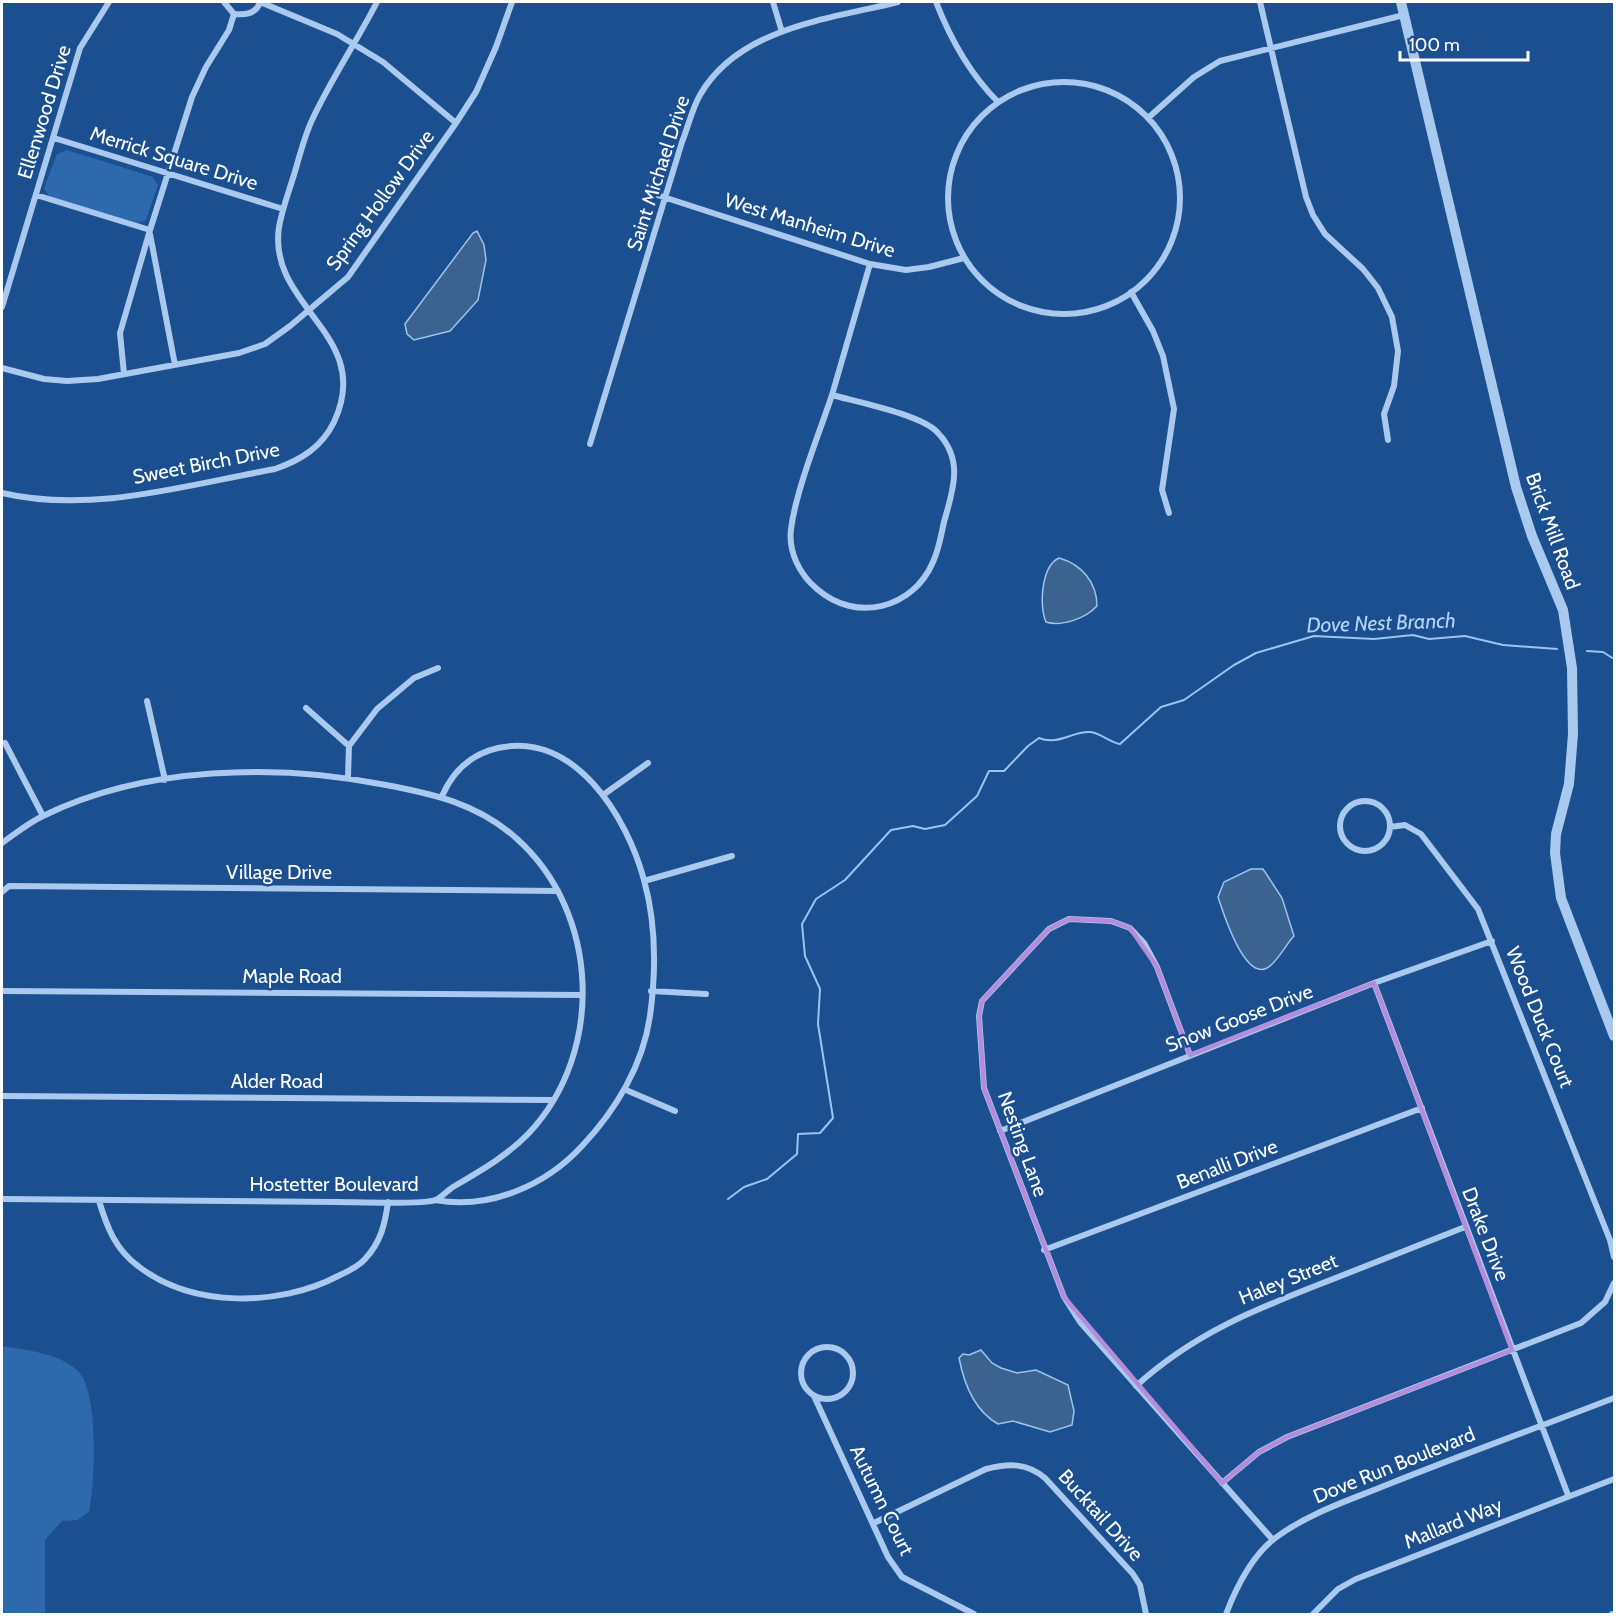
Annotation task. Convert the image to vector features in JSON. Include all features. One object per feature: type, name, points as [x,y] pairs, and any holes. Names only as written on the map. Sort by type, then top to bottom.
[{"type":"street","name":"Ellenwood Drive","points":[[2,307],[80,48],[109,2]]},
{"type":"street","points":[[224,2],[234,14],[244,15],[252,12],[260,2],[308,21],[355,45],[383,62],[456,123]]},
{"type":"street","name":"Sweet Birch Drive","points":[[2,493],[46,500],[93,500],[275,469],[297,462],[313,450],[329,432],[340,410],[343,370],[337,351],[285,276],[278,238],[283,209],[312,119],[377,2]]},
{"type":"street","name":"Spring Hollow Drive","points":[[2,368],[44,379],[67,381],[124,374],[239,353],[265,344],[337,288],[358,264],[476,92],[496,48],[512,2]]},
{"type":"street","points":[[773,2],[782,32]]},
{"type":"street","name":"Saint Michael Drive","points":[[590,444],[699,97],[711,78],[746,47],[782,32],[898,2]]},
{"type":"street","points":[[936,2],[956,46],[984,88],[998,102]]},
{"type":"street","points":[[1260,2],[1313,215],[1325,234],[1363,269],[1378,288],[1392,317],[1398,351],[1394,386],[1384,414],[1388,440]]},
{"type":"street","name":"Brick Mill Road","points":[[1401,2],[1516,487],[1532,536],[1563,610],[1572,668],[1574,734],[1569,784],[1556,834],[1555,853],[1561,898],[1614,1036]]},
{"type":"street","points":[[124,374],[120,333],[150,230],[192,97],[206,67],[230,30],[234,14]]},
{"type":"street","points":[[1148,118],[1206,68],[1236,55],[1404,15]]},
{"type":"street","points":[[1076,83],[1110,91],[1130,102],[1148,118],[1170,151],[1177,169],[1180,209],[1173,238],[1159,264],[1131,292],[1093,310],[1051,313],[1030,309],[1001,295],[977,275],[964,258],[955,238],[949,217],[947,195],[950,174],[967,133],[998,102],[1018,91],[1041,84],[1076,83]]},
{"type":"street","name":"Merrick Square Drive","points":[[54,138],[283,209]]},
{"type":"street","name":"West Manheim Drive","points":[[648,192],[870,264],[906,270],[964,258]]},
{"type":"street","points":[[36,195],[150,230]]},
{"type":"street","points":[[150,230],[175,364]]},
{"type":"street","points":[[832,395],[919,420],[937,431],[949,448],[955,463],[955,482],[933,562],[907,595],[890,605],[872,609],[855,608],[835,602],[811,584],[800,571],[792,552],[791,531],[797,506],[870,264]]},
{"type":"street","points":[[1131,292],[1164,356],[1174,409],[1162,490],[1169,513]]},
{"type":"street","points":[[348,777],[349,746],[390,696],[414,678],[438,668]]},
{"type":"street","points":[[147,701],[165,780]]},
{"type":"street","points":[[306,708],[349,746]]},
{"type":"street","points":[[5,743],[43,816]]},
{"type":"street","points":[[435,1200],[453,1203],[474,1202],[516,1192],[536,1183],[577,1151],[596,1131],[626,1090],[645,1035],[651,991],[652,936],[644,881],[635,852],[603,795],[586,775],[562,758],[514,744],[490,750],[457,769],[442,796]]},
{"type":"street","points":[[603,795],[648,763]]},
{"type":"street","name":"Hostetter Boulevard","points":[[2,843],[43,816],[123,788],[165,780],[250,771],[348,777],[442,796],[488,817],[516,838],[534,857],[558,891],[577,942],[581,962],[582,995],[582,1020],[574,1056],[567,1075],[542,1117],[515,1146],[485,1170],[435,1200],[388,1202],[2,1199]]},
{"type":"street","points":[[1369,801],[1384,810],[1390,827],[1383,844],[1363,851],[1350,847],[1339,828],[1342,815],[1348,808],[1357,802],[1369,801]]},
{"type":"street","name":"Wood Duck Court","points":[[1390,827],[1405,825],[1421,834],[1478,909],[1610,1240],[1614,1257]]},
{"type":"street","points":[[644,881],[732,856]]},
{"type":"street","name":"Village Drive","points":[[2,892],[9,886],[558,891]]},
{"type":"street","name":"Nesting Lane","points":[[1190,1055],[1157,967],[1144,943],[1130,928],[1111,921],[1069,919],[1049,929],[982,1001],[978,1016],[984,1088],[1044,1250],[1064,1297],[1080,1322],[1273,1540]]},
{"type":"street","name":"Snow Goose Drive","points":[[1000,1131],[1374,983],[1492,941]]},
{"type":"street","name":"Drake Drive","points":[[1374,983],[1568,1495]]},
{"type":"street","name":"Maple Road","points":[[2,991],[582,995]]},
{"type":"street","points":[[651,991],[706,994]]},
{"type":"street","points":[[626,1090],[675,1111]]},
{"type":"street","name":"Alder Road","points":[[2,1096],[552,1100]]},
{"type":"street","name":"Benalli Drive","points":[[1044,1250],[1422,1108]]},
{"type":"street","points":[[99,1201],[110,1236],[138,1267],[182,1288],[202,1294],[246,1298],[283,1295],[321,1285],[364,1261],[384,1231],[388,1202]]},
{"type":"street","name":"Haley Street","points":[[1136,1386],[1158,1366],[1197,1338],[1241,1314],[1465,1227]]},
{"type":"street","points":[[1222,1483],[1259,1452],[1287,1437],[1581,1323],[1594,1315],[1605,1302],[1614,1283]]},
{"type":"street","name":"Autumn Court","points":[[814,1396],[822,1399],[836,1397],[844,1393],[852,1382],[852,1366],[846,1355],[837,1349],[818,1348],[803,1362],[802,1383],[814,1396],[888,1557],[902,1577],[975,1614]]},
{"type":"street","name":"Dove Run Boulevard","points":[[1226,1614],[1239,1582],[1273,1540],[1300,1521],[1614,1398]]},
{"type":"street","name":"Bucktail Drive","points":[[874,1523],[986,1469],[1003,1465],[1033,1467],[1046,1478],[1132,1574],[1140,1585],[1146,1614]]},
{"type":"street","name":"Mallard Way","points":[[1313,1614],[1338,1589],[1356,1579],[1614,1479]]},
{"type":"highlighted area","points":[[1069,919],[1111,921],[1130,928],[1157,967],[1190,1055],[1374,983],[1512,1350],[1287,1437],[1259,1452],[1222,1483],[1064,1297],[984,1088],[979,1016],[982,1001],[1049,929]]},
{"type":"shaded area","points":[[67,150],[153,177],[158,185],[146,220],[138,223],[50,197],[44,189],[57,154]]},
{"type":"shaded area","points":[[477,231],[484,245],[486,260],[478,300],[450,331],[414,340],[407,334],[405,324],[473,233]]},
{"type":"shaded area","points":[[1059,558],[1081,569],[1086,575],[1094,589],[1097,606],[1087,614],[1073,620],[1052,623],[1046,622],[1044,615],[1043,587],[1048,569]]},
{"type":"shaded area","points":[[1251,869],[1263,869],[1282,898],[1294,936],[1278,958],[1267,968],[1258,969],[1250,964],[1243,955],[1218,897],[1224,882]]},
{"type":"shaded area","points":[[2,1346],[42,1353],[63,1360],[79,1372],[90,1400],[94,1461],[89,1512],[77,1520],[62,1521],[45,1540],[45,1614],[2,1614]]},
{"type":"shaded area","points":[[981,1350],[992,1363],[1001,1368],[1017,1373],[1036,1370],[1068,1385],[1074,1411],[1072,1425],[1050,1432],[1013,1421],[998,1424],[990,1418],[972,1396],[959,1358],[963,1354],[969,1355]]},
{"type":"waterway","name":"Dove Nest Branch","points":[[728,1199],[744,1187],[767,1179],[797,1154],[798,1134],[820,1133],[833,1118],[818,1024],[820,989],[805,956],[802,924],[816,899],[845,880],[891,830],[913,826],[925,829],[945,825],[977,796],[989,771],[1004,771],[1039,738],[1052,740],[1090,732],[1120,744],[1161,707],[1184,700],[1234,665],[1256,653],[1314,636],[1374,639],[1413,635],[1429,639],[1465,636],[1503,645],[1557,649]]},
{"type":"waterway","name":"Dove Nest Branch","points":[[1587,651],[1603,652],[1614,659]]}]
